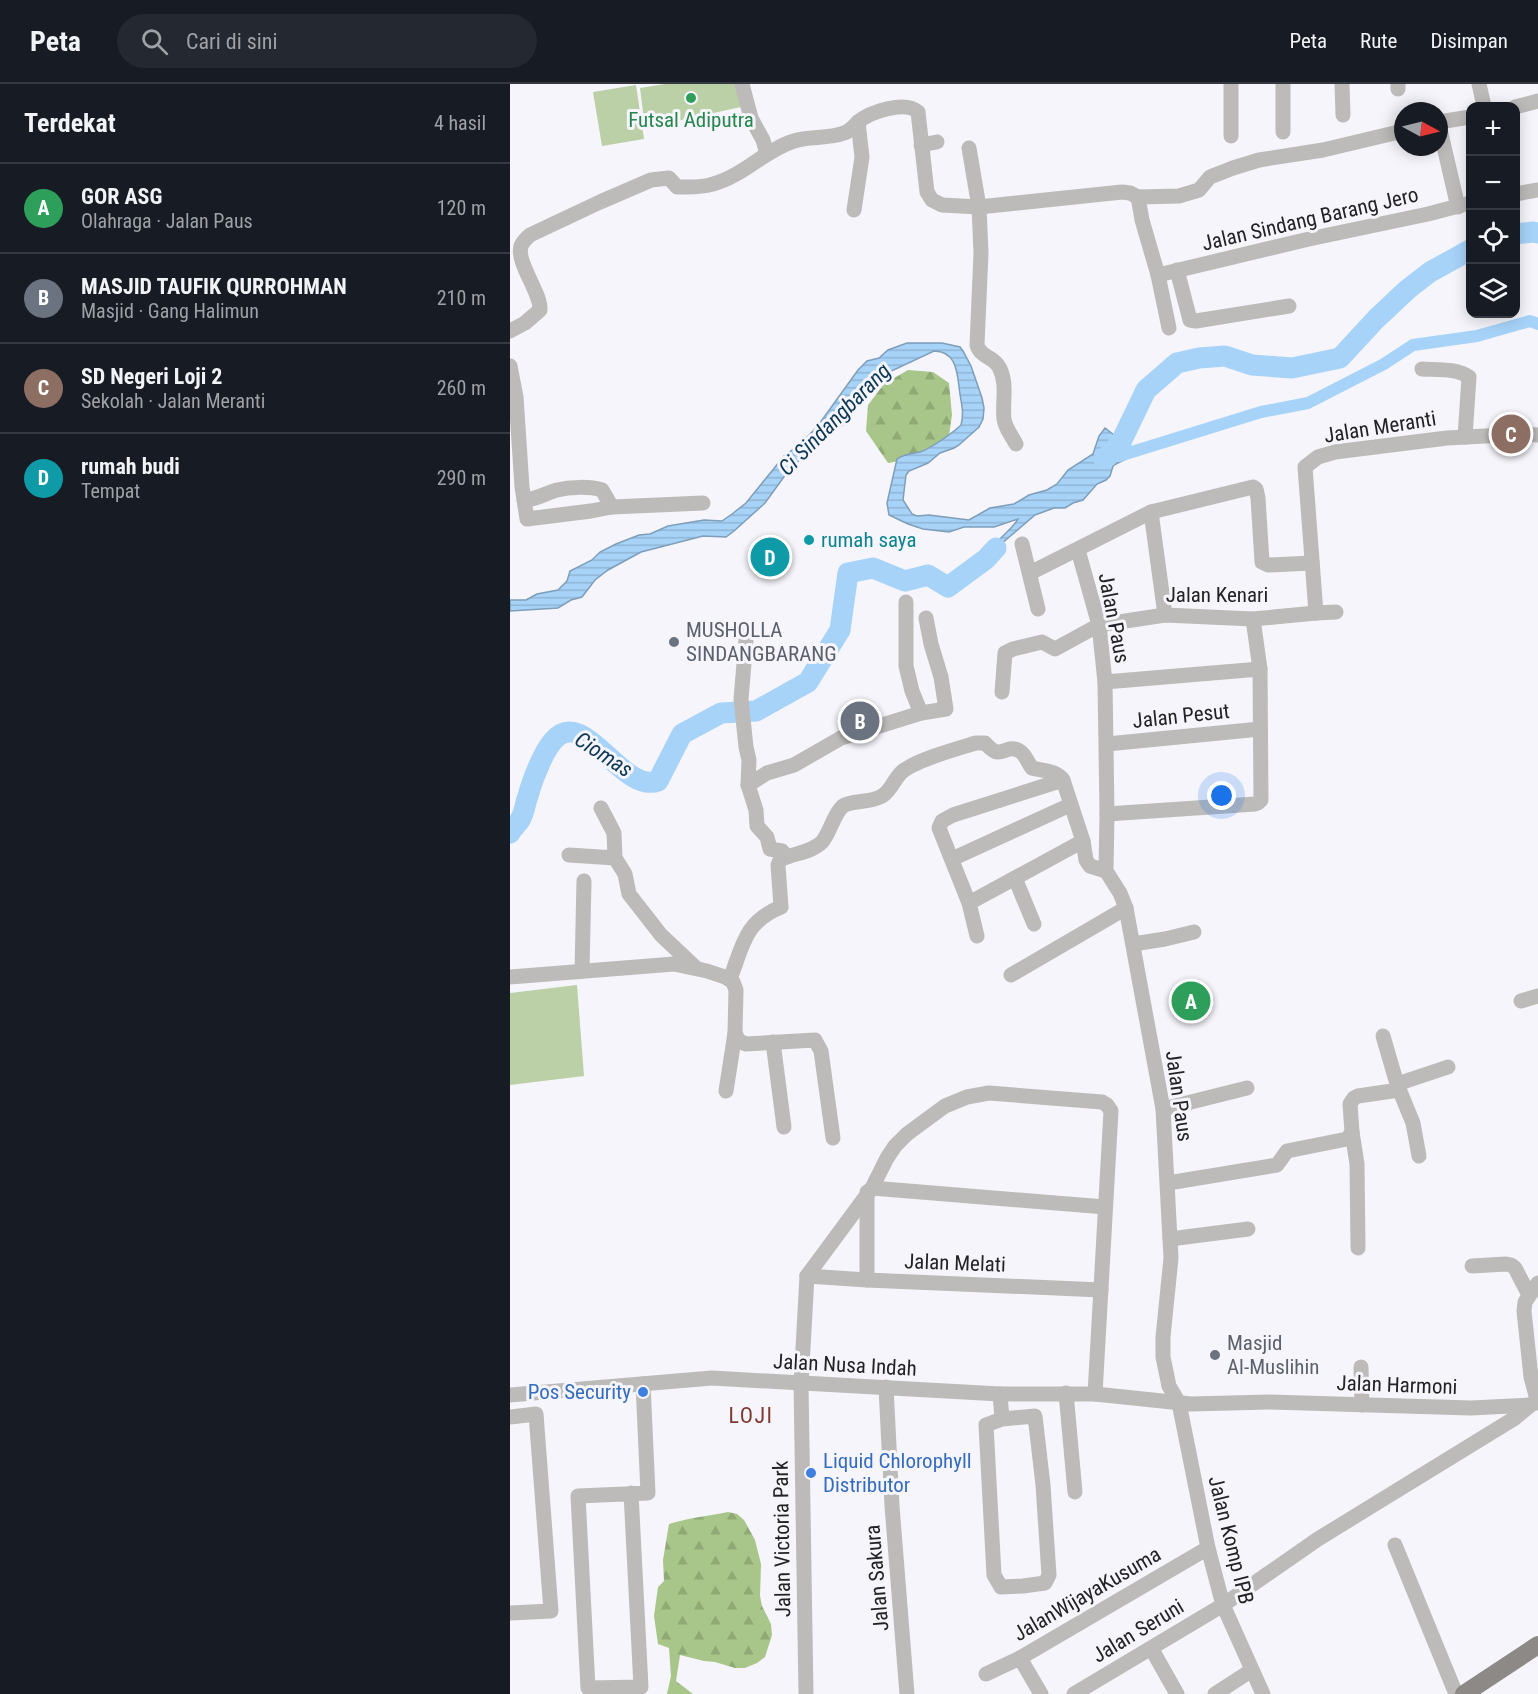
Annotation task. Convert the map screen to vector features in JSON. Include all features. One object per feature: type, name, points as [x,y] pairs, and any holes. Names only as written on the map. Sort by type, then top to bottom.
[{"type":"main road","points":[[1464,1694],[1538,1645]]},
{"type":"street","points":[[742,84],[747,108],[768,154]]},
{"type":"street","points":[[1231,84],[1231,136]]},
{"type":"street","points":[[1283,84],[1283,132]]},
{"type":"street","points":[[1342,84],[1343,115]]},
{"type":"street","points":[[1479,84],[1483,102]]},
{"type":"street","points":[[1520,106],[1538,101]]},
{"type":"street","points":[[510,331],[525,323],[540,310],[540,303],[521,251],[523,242],[530,235],[651,180],[669,178],[677,187],[711,185],[734,176],[793,141],[843,134],[852,130],[858,122],[869,115],[883,110],[905,106],[918,112],[929,143],[927,192],[932,200],[942,205],[979,207],[1122,192],[1138,197],[1179,196],[1199,190],[1210,177],[1259,160],[1323,150],[1394,133]]},
{"type":"street","points":[[1448,122],[1466,118]]},
{"type":"street","points":[[854,210],[862,157],[858,122]]},
{"type":"street","points":[[969,148],[979,207],[981,253],[977,345],[981,353],[1000,368],[1004,388],[1005,423],[1016,444]]},
{"type":"street","points":[[1448,153],[1464,205]]},
{"type":"street","points":[[1520,193],[1538,190]]},
{"type":"street","points":[[1138,197],[1169,328]]},
{"type":"street","name":"Jalan Sindang Barang Jero","points":[[1158,275],[1464,205]]},
{"type":"street","points":[[1178,270],[1190,320],[1196,321],[1289,306]]},
{"type":"street","points":[[510,366],[516,397],[518,492],[527,519],[612,507],[703,503]]},
{"type":"street","points":[[1422,369],[1456,371],[1469,377],[1465,437]]},
{"type":"street","name":"Jalan Meranti","points":[[1316,613],[1305,466],[1318,457],[1335,452],[1465,437],[1538,435]]},
{"type":"street","points":[[1030,573],[1151,512],[1253,487],[1256,489],[1258,498],[1262,562],[1268,565],[1312,563]]},
{"type":"street","points":[[518,492],[530,500],[558,490],[594,488],[602,490],[612,507]]},
{"type":"street","points":[[1151,512],[1165,615]]},
{"type":"street","points":[[1022,544],[1038,609]]},
{"type":"street","name":"Jalan Paus","points":[[1078,549],[1099,625],[1105,682],[1106,871],[1120,893],[1126,908],[1163,1109],[1171,1273],[1163,1337],[1163,1357],[1169,1386],[1185,1404]]},
{"type":"street","points":[[906,602],[906,666],[912,691],[921,713]]},
{"type":"street","name":"Jalan Kenari","points":[[1002,692],[1005,653],[1042,642],[1055,649],[1099,625],[1165,615],[1253,619],[1336,612]]},
{"type":"street","points":[[748,785],[767,773],[794,765],[841,738],[921,713],[946,709],[941,676],[926,618]]},
{"type":"street","points":[[1107,814],[1258,803],[1261,800],[1260,669],[1253,619]]},
{"type":"street","points":[[747,628],[742,686],[743,716],[749,760],[748,785],[756,810],[758,826],[768,837],[770,849],[782,851],[786,857]]},
{"type":"street","points":[[1105,682],[1260,669]]},
{"type":"street","name":"Jalan Pesut","points":[[1107,744],[1260,729]]},
{"type":"street","points":[[730,980],[749,930],[762,918],[781,907],[778,865],[780,860],[820,844],[840,808],[845,805],[871,801],[891,789],[901,772],[919,763],[976,743],[985,743],[994,752],[1006,749],[1018,750],[1032,768],[1060,775],[1083,841],[1086,860],[1090,866],[1106,871]]},
{"type":"street","points":[[977,936],[969,903],[939,828],[942,821],[960,813],[1063,780]]},
{"type":"street","points":[[952,859],[1070,805]]},
{"type":"street","points":[[601,808],[614,833],[615,858],[625,874],[629,894],[661,935],[696,969]]},
{"type":"street","points":[[969,903],[1083,841]]},
{"type":"street","points":[[569,855],[615,858]]},
{"type":"street","points":[[1015,878],[1034,924]]},
{"type":"street","points":[[582,971],[584,881]]},
{"type":"street","points":[[1011,975],[1126,908]]},
{"type":"street","points":[[1133,944],[1194,932]]},
{"type":"street","points":[[510,978],[674,964],[730,980],[735,984],[736,990],[735,1033],[726,1091]]},
{"type":"street","points":[[1521,1001],[1538,996]]},
{"type":"street","points":[[735,1033],[739,1041],[746,1044],[815,1040],[818,1043],[833,1138]]},
{"type":"street","points":[[1383,1036],[1398,1087],[1413,1123],[1419,1156]]},
{"type":"street","points":[[773,1042],[784,1127]]},
{"type":"street","points":[[1358,1248],[1357,1164],[1350,1104],[1358,1096],[1398,1087],[1448,1067]]},
{"type":"street","points":[[1163,1109],[1247,1088]]},
{"type":"street","points":[[807,1275],[870,1190],[895,1146],[907,1134],[945,1106],[967,1097],[989,1093],[1102,1102],[1111,1111],[1095,1394]]},
{"type":"street","points":[[1168,1183],[1277,1165],[1287,1151],[1347,1139],[1352,1132]]},
{"type":"street","points":[[870,1190],[1105,1207]]},
{"type":"street","points":[[867,1280],[870,1190]]},
{"type":"street","points":[[1170,1239],[1248,1228]]},
{"type":"street","points":[[1472,1266],[1511,1265],[1534,1289],[1526,1302],[1524,1311],[1536,1402]]},
{"type":"street","name":"Jalan Melati","points":[[807,1275],[867,1280],[1101,1290]]},
{"type":"street","name":"Jalan Victoria Park","points":[[806,1694],[801,1384],[807,1275]]},
{"type":"street","points":[[1361,1367],[1362,1405]]},
{"type":"street","name":"Jalan Nusa Indah","points":[[515,1394],[712,1378],[1000,1394],[1095,1394],[1185,1404]]},
{"type":"street","points":[[631,1494],[641,1687],[588,1688],[578,1496],[648,1492],[643,1384]]},
{"type":"street","name":"Jalan Sakura","points":[[886,1387],[892,1506],[907,1694]]},
{"type":"street","points":[[1066,1393],[1074,1492]]},
{"type":"street","points":[[510,1613],[551,1611],[536,1414],[516,1416],[515,1394]]},
{"type":"street","points":[[1000,1394],[1002,1419]]},
{"type":"street","name":"Jalan Harmoni","points":[[1185,1404],[1269,1402],[1471,1408],[1536,1402]]},
{"type":"street","name":"Jalan Seruni","points":[[1074,1694],[1223,1605],[1326,1534],[1515,1418],[1536,1402]]},
{"type":"street","name":"Jalan Komp IPB","points":[[1185,1404],[1208,1548],[1223,1605],[1263,1694]]},
{"type":"street","points":[[1035,1416],[1043,1485],[1049,1575],[1045,1583],[1001,1587],[994,1575],[986,1425],[1002,1419],[1035,1416]]},
{"type":"street","points":[[1395,1545],[1456,1694]]},
{"type":"street","name":"JalanWijayaKusuma","points":[[986,1674],[1020,1658],[1208,1548]]},
{"type":"street","points":[[1155,1655],[1177,1694]]},
{"type":"street","points":[[1020,1658],[1041,1694]]},
{"type":"street","points":[[1215,1694],[1252,1670]]},
{"type":"green space","name":"Futsal Adiputra","points":[[665,84],[739,84],[741,107],[645,128],[640,88]]},
{"type":"green space","points":[[636,85],[644,139],[602,146],[593,92]]},
{"type":"green space","points":[[908,370],[933,372],[949,383],[952,415],[949,436],[923,457],[888,463],[866,431],[868,405],[884,384]]},
{"type":"green space","points":[[577,985],[584,1076],[510,1085],[510,993]]},
{"type":"green space","points":[[728,1512],[737,1514],[744,1520],[755,1540],[761,1564],[760,1596],[771,1624],[772,1635],[765,1657],[745,1668],[735,1668],[680,1655],[676,1681],[693,1694],[667,1694],[671,1676],[669,1648],[658,1644],[654,1616],[658,1587],[664,1581],[663,1560],[669,1524]]},
{"type":"water","points":[[907,343],[942,343],[960,347],[971,366],[984,408],[983,419],[979,427],[959,445],[940,453],[928,463],[909,471],[906,475],[903,500],[912,514],[969,520],[990,508],[1014,504],[1029,495],[1047,490],[1057,484],[1068,470],[1093,454],[1099,436],[1105,428],[1133,447],[1133,451],[1126,459],[1113,466],[1110,476],[1097,484],[1083,500],[1065,508],[1054,508],[1035,515],[1000,545],[993,558],[967,573],[967,567],[995,544],[1018,519],[994,527],[964,527],[949,532],[923,529],[889,515],[887,503],[897,459],[930,448],[961,425],[962,410],[954,362],[946,354],[934,351],[887,373],[853,411],[845,424],[831,431],[815,444],[786,474],[765,503],[726,537],[703,536],[641,552],[608,570],[595,580],[582,597],[571,600],[558,608],[510,611],[510,600],[526,600],[537,594],[558,590],[567,581],[570,571],[616,544],[668,526],[704,520],[722,521],[746,503],[784,456],[817,427],[867,361],[879,358],[888,350]]},
{"type":"waterway","name":"Ci Sindangbarang","points":[[1520,233],[1538,233]]},
{"type":"waterway","name":"Ci Sindangbarang","points":[[1104,459],[1120,444],[1146,390],[1177,363],[1225,356],[1252,365],[1292,368],[1340,358],[1408,289],[1430,272],[1466,252]]},
{"type":"waterway","points":[[1119,456],[1261,412],[1308,403],[1384,364],[1413,345],[1477,336],[1530,321],[1538,324]]},
{"type":"waterway","name":"Ciomas","points":[[510,833],[519,822],[545,752],[553,741],[565,733],[577,733],[590,741],[630,775],[644,781],[658,781],[682,734],[721,713],[756,711],[808,682],[840,630],[848,573],[873,568],[905,581],[928,575],[948,587],[986,559],[996,548]]},
{"type":"place","name":"Futsal Adiputra","points":[[691,98]]},
{"type":"place","name":"SD Negeri Loji 2","points":[[1511,434]]},
{"type":"place","name":"rumah saya","points":[[809,540]]},
{"type":"place","name":"rumah budi","points":[[770,557]]},
{"type":"place","name":"MUSHOLLA SINDANGBARANG","points":[[674,642]]},
{"type":"place","name":"MASJID TAUFIK QURROHMAN","points":[[860,721]]},
{"type":"place","name":"GOR ASG","points":[[1191,1001]]},
{"type":"place","name":"Masjid Al-Muslihin","points":[[1215,1355]]},
{"type":"place","name":"Pos Security","points":[[643,1392]]},
{"type":"place","name":"Liquid Chlorophyll Distributor","points":[[811,1473]]},
{"type":"district","name":"LOJI","points":[[751,1415]]}]
